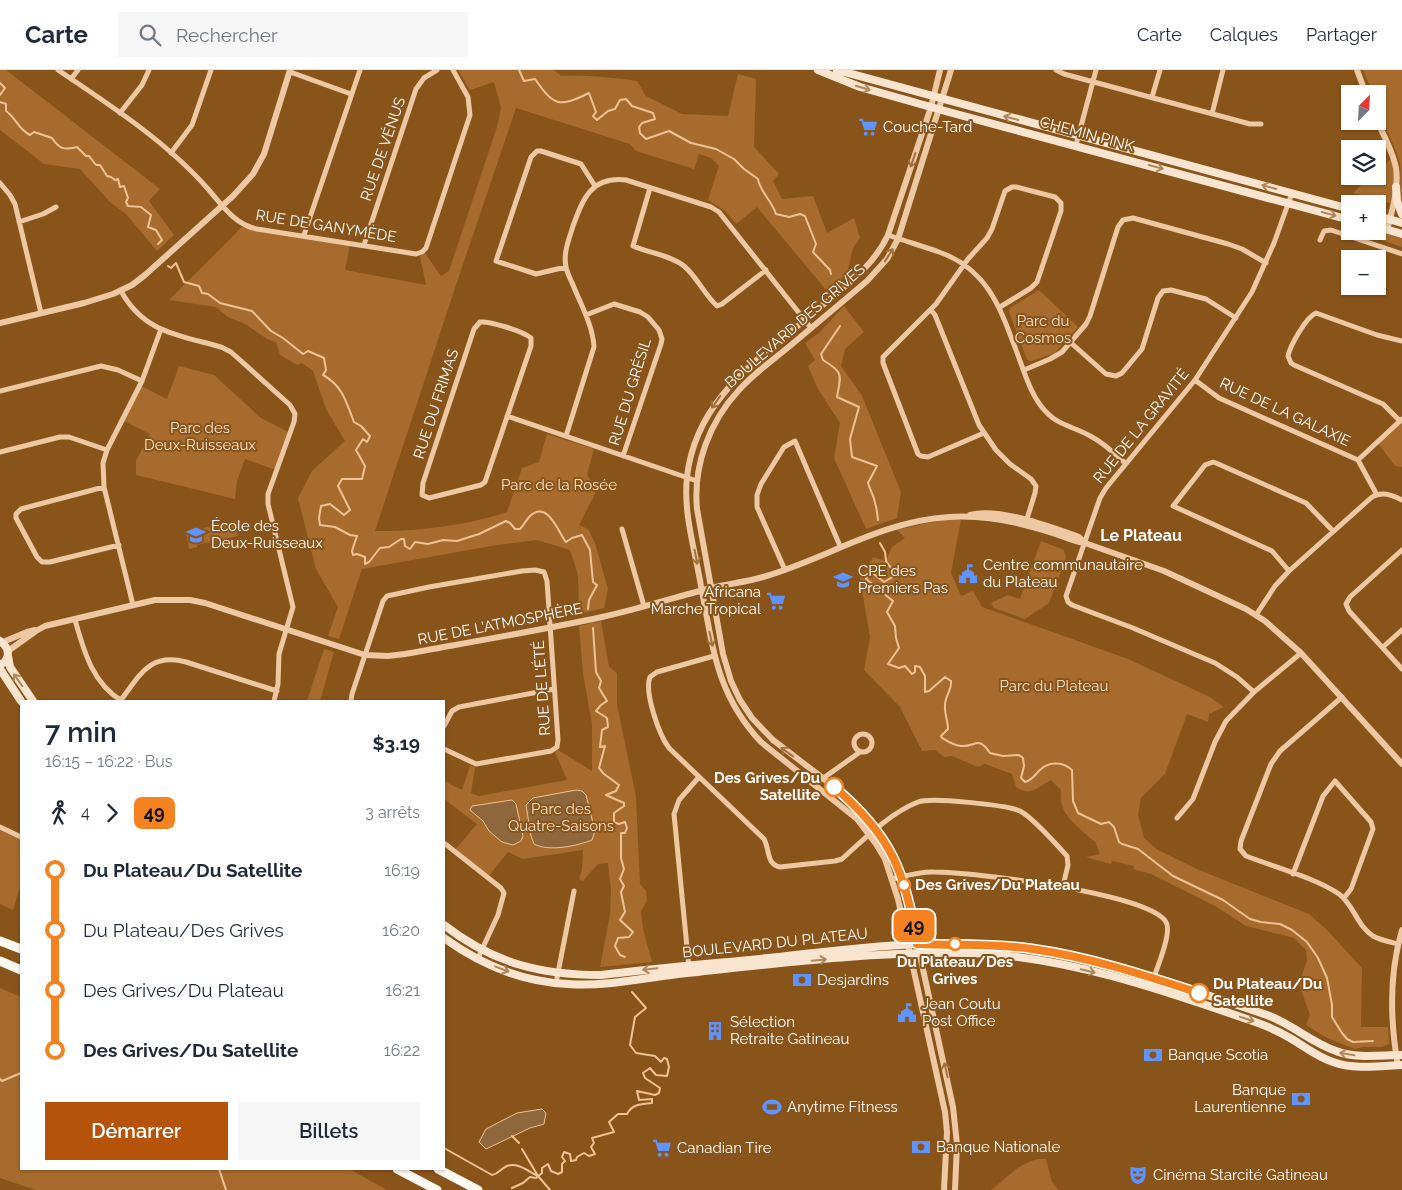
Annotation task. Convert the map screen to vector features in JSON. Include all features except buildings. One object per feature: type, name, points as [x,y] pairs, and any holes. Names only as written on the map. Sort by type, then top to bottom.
[{"type":"highway","points":[[0,941],[20,949]]},
{"type":"highway","points":[[0,961],[20,970]]},
{"type":"highway","points":[[399,1170],[437,1190]]},
{"type":"highway","points":[[440,1170],[478,1190]]},
{"type":"main road","name":"CHEMIN PINK","points":[[818,70],[847,83],[939,110],[1076,145],[1341,217]]},
{"type":"main road","name":"CHEMIN PINK","points":[[837,70],[942,100],[1341,207]]},
{"type":"main road","points":[[1396,187],[1397,201],[1402,214]]},
{"type":"main road","points":[[1386,219],[1402,223]]},
{"type":"main road","points":[[1387,230],[1402,234]]},
{"type":"main road","points":[[1,642],[8,654],[10,667],[32,700]]},
{"type":"main road","points":[[0,666],[6,661],[8,654]]},
{"type":"main road","points":[[0,670],[21,700]]},
{"type":"main road","name":"BOULEVARD DU PLATEAU","points":[[445,926],[482,950],[521,966],[571,975],[601,975],[909,952],[988,954],[1033,959],[1102,974],[1266,1026],[1333,1062],[1349,1066],[1400,1066]]},
{"type":"main road","name":"BOULEVARD DU PLATEAU","points":[[445,939],[478,958],[517,975],[556,983],[594,985],[689,969],[907,944],[990,945],[1032,949],[1092,961],[1154,978],[1270,1016],[1336,1051],[1351,1055],[1399,1055]]},
{"type":"street","name":"RUE DE GANYMÈDE","points":[[58,70],[120,113],[190,168],[222,206],[238,221],[247,226],[416,254],[426,248],[470,115],[468,96],[453,70]]},
{"type":"street","points":[[72,79],[78,70]]},
{"type":"street","points":[[120,113],[142,85],[149,70]]},
{"type":"street","points":[[171,153],[192,125],[211,70]]},
{"type":"street","points":[[304,235],[360,70]]},
{"type":"street","name":"RUE DE VÉNUS","points":[[364,245],[416,89],[424,78],[437,70]]},
{"type":"street","name":"BOULEVARD DES GRIVES","points":[[940,70],[930,107],[888,236],[875,258],[750,367],[722,394],[709,412],[695,443],[687,478],[688,513],[714,656],[731,702],[746,724],[769,748],[857,819],[885,859],[892,879],[945,1112],[944,1190]]},
{"type":"street","name":"BOULEVARD DES GRIVES","points":[[951,70],[898,239],[893,249],[879,270],[744,384],[730,400],[708,438],[701,459],[697,481],[698,509],[722,654],[740,700],[752,718],[780,746],[824,779],[858,808],[877,829],[891,852],[902,877],[955,1117],[957,1144],[955,1190]]},
{"type":"street","points":[[1056,70],[1064,74],[1212,114],[1250,124],[1261,124]]},
{"type":"street","points":[[1076,145],[1096,70]]},
{"type":"street","points":[[1152,97],[1160,70]]},
{"type":"street","points":[[1212,114],[1223,70]]},
{"type":"street","points":[[1357,70],[1363,85]]},
{"type":"street","points":[[0,323],[84,303],[121,291],[145,276],[248,181],[261,161],[290,71],[351,94]]},
{"type":"street","points":[[1381,130],[1394,162],[1396,187],[1387,230]]},
{"type":"street","points":[[566,268],[536,274],[496,261],[531,157],[537,151],[545,151],[581,164],[595,186]]},
{"type":"street","points":[[566,436],[593,352],[593,341],[586,315],[566,268],[567,243],[582,200],[595,186],[618,179],[711,207],[720,212],[811,328]]},
{"type":"street","points":[[0,183],[13,199],[41,313]]},
{"type":"street","points":[[984,433],[928,457],[918,454],[882,360],[886,352],[931,310],[964,264],[991,233],[1008,188],[1016,187],[1059,199],[1061,211],[1037,282],[1031,288],[1000,307]]},
{"type":"street","points":[[650,188],[633,246],[670,258],[683,265],[717,306],[766,270]]},
{"type":"street","name":"RUE DE LA GRAVITÉ","points":[[1254,692],[1237,677],[1215,664],[1134,628],[1068,602],[1066,596],[1100,498],[1112,478],[1195,380],[1236,318],[1252,292],[1266,263],[1290,203],[1292,193]]},
{"type":"street","points":[[19,222],[43,214],[56,207]]},
{"type":"street","points":[[1024,370],[1057,356],[1090,316],[1118,227],[1123,220],[1133,218],[1228,244],[1242,249],[1266,263]]},
{"type":"street","points":[[1320,240],[1324,231],[1331,230],[1402,254]]},
{"type":"street","points":[[888,236],[939,252],[964,264],[984,283],[1000,307],[1036,399],[1050,417],[1097,439],[1125,463]]},
{"type":"street","points":[[1070,342],[1106,374],[1116,376],[1122,373],[1142,349],[1158,298],[1163,291],[1171,290],[1206,299],[1236,318]]},
{"type":"street","points":[[121,291],[135,312],[150,324],[231,352],[293,408],[295,414],[294,422],[267,499],[293,603],[292,613],[278,658],[277,691],[274,700]]},
{"type":"street","name":"RUE DU GRÉSIL","points":[[586,315],[609,305],[619,305],[645,314],[661,334],[661,344],[623,456]]},
{"type":"street","points":[[931,310],[935,315],[979,426],[996,450],[1036,486],[1025,523]]},
{"type":"street","points":[[1358,460],[1401,420],[1383,404],[1294,365],[1288,356],[1290,348],[1308,320],[1316,313],[1377,335],[1402,340]]},
{"type":"street","name":"RUE DU FRIMAS","points":[[480,322],[487,322],[531,338],[531,346],[507,416],[487,479],[483,484],[434,497],[422,495],[423,482],[474,328],[480,322]]},
{"type":"street","points":[[133,605],[104,487],[103,463],[107,450],[142,381],[161,329]]},
{"type":"street","points":[[0,391],[101,366],[118,370],[142,381]]},
{"type":"street","name":"RUE DE LA GALAXIE","points":[[1195,380],[1219,398],[1358,460],[1376,494]]},
{"type":"street","points":[[507,416],[697,481]]},
{"type":"street","points":[[0,452],[60,436],[69,437],[107,450]]},
{"type":"street","points":[[786,570],[758,506],[756,495],[760,484],[779,453],[784,447],[795,441],[840,546]]},
{"type":"street","points":[[1288,571],[1272,551],[1173,506],[1205,465],[1213,462],[1216,463],[1301,500],[1312,508],[1333,531]]},
{"type":"street","points":[[104,487],[21,508],[16,514],[16,518],[42,562],[50,562],[119,545]]},
{"type":"street","points":[[1256,615],[1275,586],[1288,571],[1376,494],[1392,495],[1402,500]]},
{"type":"street","name":"RUE DE L'ATMOSPHÈRE","points":[[1,642],[45,626],[164,599],[190,600],[205,603],[364,655],[388,656],[405,654],[550,628],[702,590],[761,578],[786,570],[840,546],[908,523],[978,513],[1079,537],[1085,543],[1164,571],[1256,615],[1279,632],[1302,653],[1402,764]]},
{"type":"street","points":[[622,528],[644,606]]},
{"type":"street","points":[[1402,550],[1350,597],[1346,604],[1349,611],[1402,669]]},
{"type":"street","name":"RUE DE L'ÉTÉ","points":[[364,655],[383,601],[389,594],[522,571],[540,571],[546,575],[558,740],[554,750],[476,764],[445,749]]},
{"type":"street","points":[[75,620],[84,650],[92,668],[102,683],[122,700],[144,668],[153,663],[172,659],[277,691]]},
{"type":"street","name":"RUE DE L'ATMOSPHÈRE","points":[[8,654],[36,630]]},
{"type":"street","points":[[1383,647],[1402,630]]},
{"type":"street","points":[[1176,818],[1193,799],[1222,727],[1237,708],[1254,692],[1302,653]]},
{"type":"street","points":[[722,654],[653,674],[649,680],[649,686],[657,725],[661,736],[669,748],[764,839],[770,862],[774,866],[780,867],[842,859],[877,829],[918,802],[927,800],[960,802],[1015,809],[1027,817],[1067,856],[1068,865],[1063,886]]},
{"type":"street","points":[[351,700],[364,655]]},
{"type":"street","points":[[445,724],[452,711],[459,707],[554,689]]},
{"type":"street","points":[[1342,696],[1280,751],[1275,758],[1271,764],[1240,848],[1246,856],[1328,887],[1344,898],[1370,934],[1398,944]]},
{"type":"street","points":[[746,724],[752,718]]},
{"type":"street","points":[[815,784],[860,752]]},
{"type":"street","points":[[689,969],[674,814],[679,800],[699,778]]},
{"type":"street","points":[[1293,874],[1323,796],[1335,781],[1371,822],[1374,829],[1351,889],[1344,898]]},
{"type":"street","points":[[0,827],[20,836]]},
{"type":"street","points":[[445,844],[501,888],[504,893],[498,915],[478,958]]},
{"type":"street","points":[[892,879],[924,872],[940,872],[1063,886],[1145,907],[1166,921],[1168,927],[1167,937],[1150,988]]},
{"type":"street","points":[[556,983],[574,891]]},
{"type":"street","points":[[1400,1066],[1392,1000],[1393,978],[1402,930]]},
{"type":"green space","points":[[0,70],[6,70],[160,189],[149,201],[174,235],[157,251],[126,214],[110,202],[80,169],[44,164],[0,130]]},
{"type":"green space","name":"Parc de la Rosée","points":[[458,70],[554,70],[561,76],[618,78],[637,81],[646,96],[682,114],[728,116],[738,74],[756,79],[754,147],[779,174],[773,181],[782,199],[813,196],[827,233],[854,218],[860,238],[853,248],[847,274],[827,291],[757,207],[736,224],[724,210],[708,200],[719,166],[711,158],[699,154],[694,169],[636,151],[630,144],[516,108],[375,531],[442,527],[476,521],[507,512],[522,468],[539,462],[547,434],[594,449],[587,474],[596,492],[579,525],[588,529],[595,543],[608,589],[604,608],[579,614],[578,575],[570,550],[537,540],[497,545],[362,569],[339,639],[328,636],[338,607],[316,569],[298,498],[312,471],[345,441],[326,409],[313,371],[302,363],[297,365],[280,355],[276,342],[267,339],[247,325],[228,317],[216,307],[169,300],[242,227],[350,245],[345,270],[426,285],[420,256],[425,253],[441,276],[449,271],[497,127],[501,108],[494,82],[470,90]]},
{"type":"green space","points":[[1363,70],[1402,70],[1402,203],[1400,164],[1386,128],[1386,85],[1369,85]]},
{"type":"green space","points":[[1393,157],[1396,168],[1394,204],[1386,202],[1386,195],[1360,195],[1353,193],[1361,185],[1386,185],[1386,164]]},
{"type":"green space","points":[[1386,234],[1402,238],[1402,247],[1380,240],[1386,240]]},
{"type":"green space","name":"Parc du Cosmos","points":[[1039,290],[1078,327],[1055,353],[1031,361],[1027,360],[1009,312],[1010,308]]},
{"type":"green space","points":[[844,306],[864,332],[845,349],[841,366],[862,396],[901,492],[897,518],[866,529],[834,458],[840,423],[818,389],[808,366],[815,360],[805,343],[820,332]]},
{"type":"green space","name":"Parc des Deux-Ruisseaux","points":[[179,366],[214,375],[261,418],[290,433],[276,470],[245,459],[237,481],[235,499],[136,475],[136,461],[150,434],[124,421],[141,386],[167,399]]},
{"type":"green space","points":[[1402,419],[1402,467],[1395,466],[1377,442]]},
{"type":"green space","name":"Parc du Plateau","points":[[941,520],[961,520],[951,573],[961,596],[973,591],[982,607],[1128,659],[1210,697],[1224,707],[1209,714],[1208,722],[1187,714],[1165,774],[1141,798],[1138,815],[1144,838],[1158,850],[1199,870],[1309,914],[1327,930],[1362,968],[1361,1027],[1388,1027],[1389,1044],[1382,1047],[1355,1049],[1325,1037],[1306,1025],[1310,1015],[1299,984],[1307,960],[1306,950],[1294,938],[1246,926],[1215,906],[1151,874],[1133,869],[1134,866],[1112,861],[1111,864],[1086,857],[1100,854],[1095,841],[1074,824],[1065,813],[1062,806],[1061,790],[1051,780],[1034,790],[1021,790],[1016,787],[1012,774],[985,764],[978,767],[952,756],[944,757],[935,750],[922,751],[900,707],[864,670],[870,637],[859,573],[865,571],[873,557],[886,561],[892,547],[905,538],[897,530]]},
{"type":"green space","points":[[234,521],[238,536],[197,545],[197,547],[189,549],[186,532]]},
{"type":"green space","points":[[1041,541],[1064,550],[1066,558],[1049,603],[1025,619],[994,608],[991,603],[1008,595],[1020,599]]},
{"type":"green space","name":"Parc des Quatre-Saisons","points":[[601,621],[609,667],[617,673],[617,704],[636,797],[640,884],[646,891],[647,901],[641,911],[643,929],[652,962],[600,967],[610,915],[611,891],[608,863],[598,864],[583,881],[579,879],[582,869],[583,850],[523,859],[508,852],[488,877],[454,851],[477,824],[445,800],[445,782],[462,790],[470,766],[475,767],[471,793],[479,796],[567,780],[555,752],[558,750],[592,771],[592,724],[583,674],[579,626]]},
{"type":"green space","points":[[324,649],[334,652],[320,700],[307,700]]},
{"type":"green space","points":[[0,830],[20,839],[20,887],[13,910],[0,904]]},
{"type":"green space","points":[[0,988],[20,997],[20,1170],[351,1170],[387,1190],[36,1190],[0,1178]]},
{"type":"green space","points":[[1038,1159],[1046,1159],[1052,1182],[1058,1190],[991,1190],[1018,1168]]},
{"type":"shaded area","points":[[576,790],[582,791],[586,795],[595,831],[592,840],[555,848],[534,844],[526,805],[533,798]]},
{"type":"shaded area","points":[[512,800],[516,804],[523,836],[521,841],[513,845],[502,842],[470,810],[472,806]]},
{"type":"shaded area","points":[[542,1109],[546,1113],[544,1124],[530,1128],[486,1149],[479,1142],[486,1129],[517,1113]]},
{"type":"waterway","points":[[519,70],[524,81],[535,79],[547,95],[557,102],[570,101],[589,93],[596,112],[593,116],[597,120],[608,111],[615,109],[620,100],[626,99],[632,106],[653,113],[655,119],[642,123],[639,127],[640,133],[646,139],[669,131],[691,143],[716,149],[734,159],[758,179],[776,214],[789,217],[800,214],[805,216],[816,244],[813,252],[830,270],[831,274]]},
{"type":"waterway","points":[[0,83],[5,88],[0,95]]},
{"type":"waterway","points":[[0,102],[6,104],[6,111],[26,133],[30,135],[34,132],[52,138],[63,148],[77,147],[86,156],[89,156],[96,165],[100,165],[107,176],[115,180],[118,179],[120,187],[124,186],[128,198],[126,202],[128,206],[141,207],[151,215],[148,227],[156,230],[162,240],[158,244]]},
{"type":"waterway","points":[[168,266],[171,268],[176,263],[184,282],[199,286],[202,293],[208,294],[220,303],[252,311],[271,331],[303,354],[308,351],[324,358],[326,370],[323,375],[330,379],[339,389],[354,422],[361,426],[370,436],[367,442],[363,439],[356,450],[365,466],[362,479],[342,479],[338,486],[350,510],[344,515],[330,504],[321,506],[319,518],[320,525],[335,527],[350,535],[357,536],[352,551],[353,555],[357,554],[365,557],[365,564],[369,562],[380,548],[389,547],[401,539],[404,539],[405,546],[410,549],[415,542],[428,544],[443,540],[457,541],[479,534],[506,521],[515,529],[520,529],[530,516],[536,512],[542,512],[552,520],[566,542],[582,535],[590,550],[593,582],[597,585],[589,600],[588,609]]},
{"type":"waterway","points":[[840,326],[821,354],[823,360],[838,371],[840,379],[837,397],[859,407],[850,439],[852,457],[877,466],[868,483],[877,509],[878,520]]},
{"type":"waterway","points":[[880,543],[885,552],[886,561],[896,575],[884,582],[870,571],[866,579],[893,601],[887,612],[895,626],[899,648],[888,664],[899,668],[905,666],[912,674],[915,672],[915,666],[920,667],[925,676],[925,692],[929,691],[945,677],[951,681],[945,705],[948,729],[941,736],[942,738],[959,746],[980,743],[990,753],[1003,756],[1019,755],[1023,758],[1024,766],[1021,778],[1025,782],[1030,780],[1045,766],[1057,764],[1069,767],[1072,770],[1073,801],[1078,813],[1101,824],[1109,822],[1114,827],[1119,842],[1138,849],[1173,876],[1223,900],[1250,919],[1280,924],[1292,930],[1307,942],[1318,958],[1327,978],[1332,1005],[1332,1017],[1342,1033],[1353,1042],[1373,1041]]},
{"type":"waterway","points":[[593,628],[596,672],[601,681],[599,688],[607,701],[596,711],[607,718],[608,727],[602,730],[600,747],[605,746],[599,768],[619,785],[616,791],[606,795],[624,803],[624,806],[614,813],[614,822],[619,824],[625,822],[627,828],[625,833],[621,833],[621,858],[624,869],[620,879],[624,886],[621,892],[625,912],[620,920],[633,932],[629,937],[618,938],[615,946],[620,955],[625,957]]},
{"type":"waterway","points":[[512,1188],[530,1177],[536,1178],[542,1173],[542,1168],[548,1164],[551,1171],[558,1174],[562,1172],[562,1164],[565,1161],[562,1157],[564,1152],[570,1154],[571,1161],[576,1160],[577,1157],[584,1153],[589,1156],[595,1154],[591,1147],[594,1143],[592,1138],[614,1132],[609,1122],[618,1114],[627,1114],[634,1106],[652,1103],[652,1099],[639,1100],[637,1091],[655,1095],[659,1093],[660,1088],[645,1078],[643,1073],[650,1068],[656,1075],[667,1076],[669,1067],[667,1059],[664,1058],[661,1062],[655,1056],[636,1053],[630,1045],[635,1017],[646,1008],[632,992]]},
{"type":"waterway","points":[[0,1079],[2,1081],[20,1073]]},
{"type":"waterway","points":[[512,1136],[519,1143]]},
{"type":"waterway","points":[[445,1149],[492,1175],[507,1166],[515,1165],[538,1176]]},
{"type":"waterway","points":[[522,1149],[538,1176],[550,1190]]},
{"type":"waterway","points":[[219,1170],[226,1190]]},
{"type":"bus line","name":"49","points":[[834,787],[869,819],[891,852],[902,877],[917,944],[990,945],[1032,949],[1110,965],[1199,993]]},
{"type":"place","name":"Couche-Tard","points":[[868,127]]},
{"type":"place","name":"École des Deux-Ruisseaux","points":[[196,535]]},
{"type":"place","name":"Centre communautaire du Plateau","points":[[968,574]]},
{"type":"place","name":"CPE des Premiers Pas","points":[[843,580]]},
{"type":"place","name":"Africana Marche Tropical","points":[[776,601]]},
{"type":"place","name":"Des Grives/Du Satellite","points":[[834,787]]},
{"type":"place","name":"Des Grives/Du Plateau","points":[[904,885]]},
{"type":"place","name":"Du Plateau/Des Grives","points":[[955,944]]},
{"type":"place","name":"Desjardins","points":[[802,980]]},
{"type":"place","name":"Du Plateau/Du Satellite","points":[[1199,993]]},
{"type":"place","name":"Jean Coutu Post Office","points":[[907,1013]]},
{"type":"place","name":"Sélection Retraite Gatineau","points":[[715,1031]]},
{"type":"place","name":"Banque Scotia","points":[[1153,1055]]},
{"type":"place","name":"Banque Laurentienne","points":[[1301,1099]]},
{"type":"place","name":"Anytime Fitness","points":[[772,1107]]},
{"type":"place","name":"Banque Nationale","points":[[921,1147]]},
{"type":"place","name":"Canadian Tire","points":[[662,1148]]},
{"type":"place","name":"Cinéma Starcité Gatineau","points":[[1138,1175]]},
{"type":"district","name":"Le Plateau","points":[[1141,535]]}]
